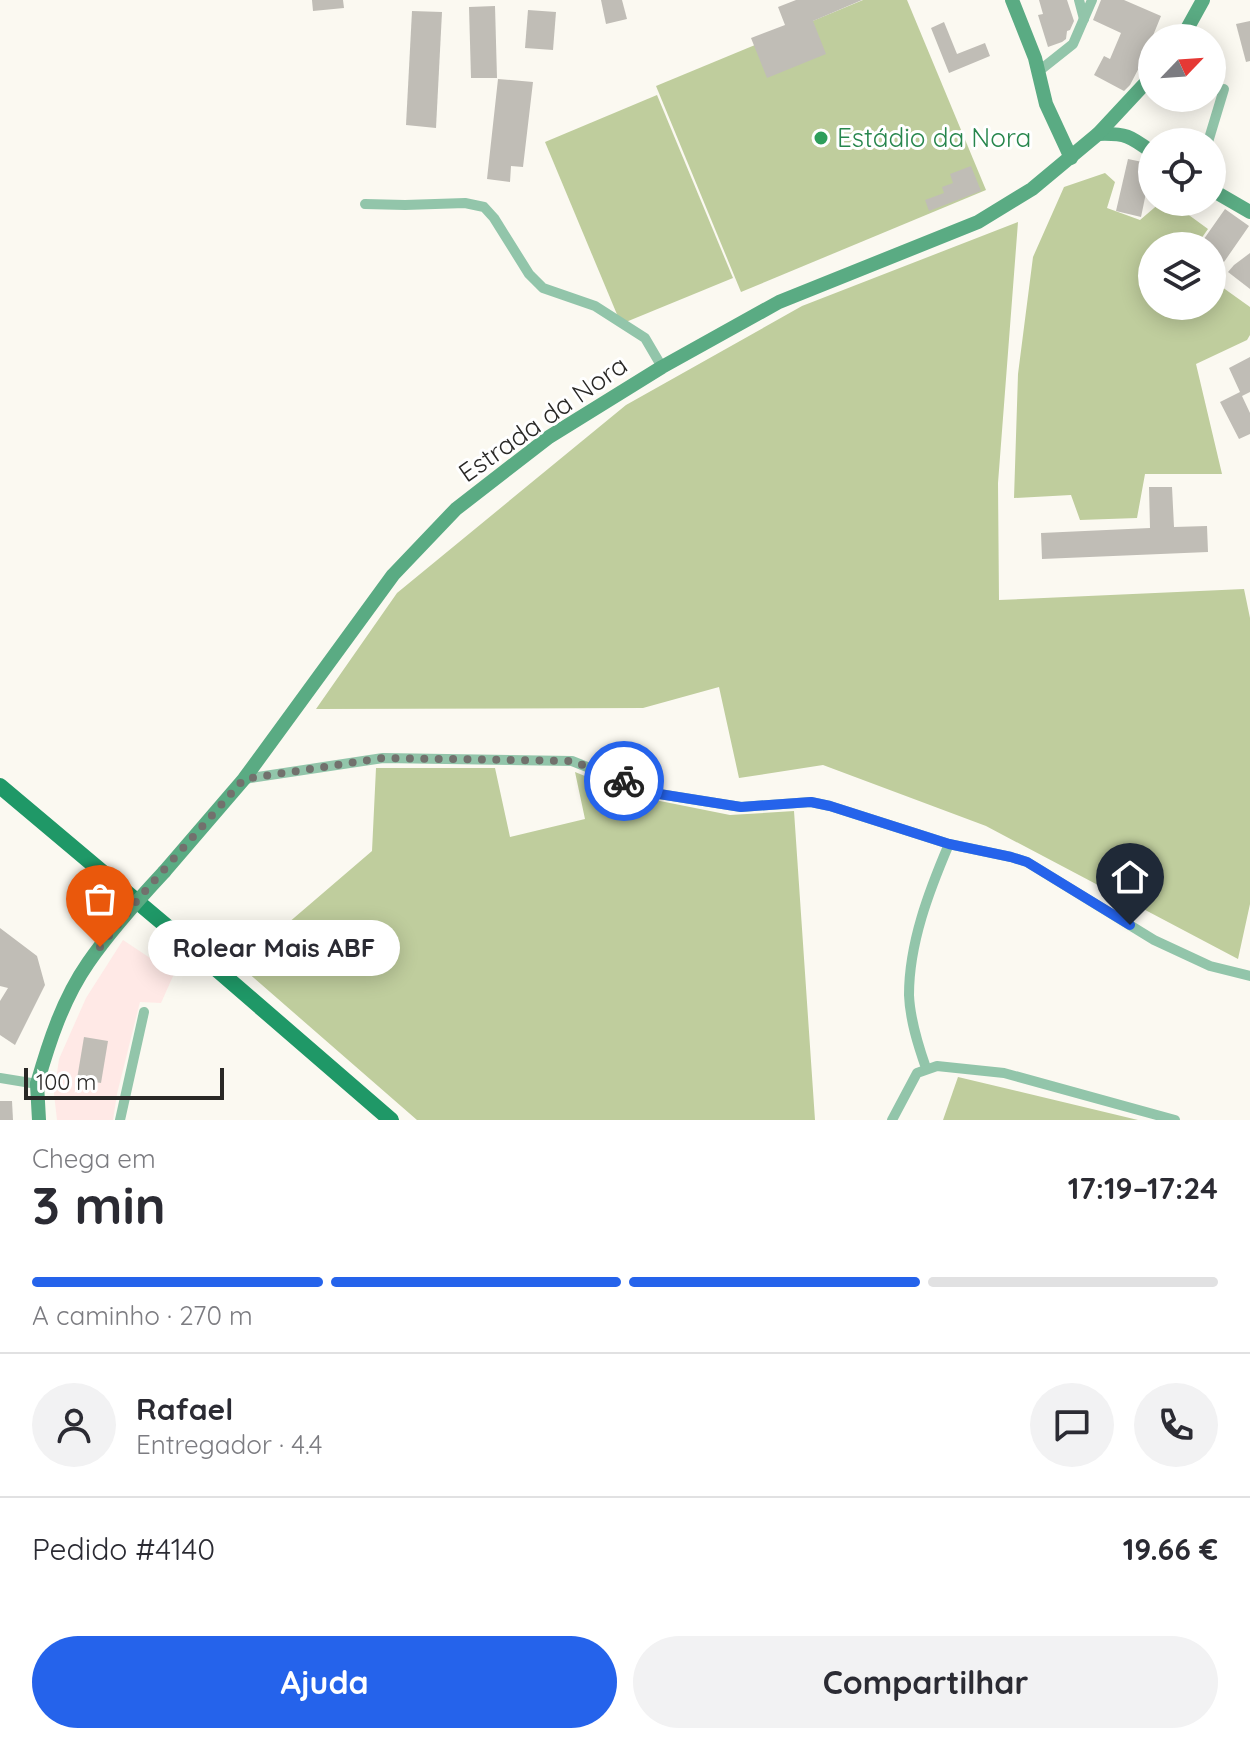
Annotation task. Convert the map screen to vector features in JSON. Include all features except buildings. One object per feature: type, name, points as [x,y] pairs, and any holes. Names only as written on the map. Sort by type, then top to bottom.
[{"type":"main road","points":[[0,773],[177,935]]},
{"type":"main road","points":[[0,786],[391,1120]]},
{"type":"street","points":[[1012,0],[1039,71],[1046,104],[1071,158]]},
{"type":"street","points":[[1079,0],[1084,19]]},
{"type":"street","points":[[1039,71],[1073,44],[1092,0]]},
{"type":"street","points":[[1190,24],[1203,0]]},
{"type":"street","name":"Estrada da Nora","points":[[39,1120],[37,1084],[46,1051],[67,1000],[87,965],[139,898],[244,779],[393,575],[456,509],[549,437],[662,367],[779,302],[978,222],[1032,189],[1098,134],[1138,92]]},
{"type":"street","points":[[1126,105],[1133,137]]},
{"type":"street","points":[[1098,134],[1119,133],[1138,141]]},
{"type":"street","points":[[1226,198],[1250,212]]},
{"type":"street","points":[[365,204],[465,203],[484,207],[529,274],[543,288],[595,306],[645,338],[662,367]]},
{"type":"street","points":[[244,779],[383,758],[572,761],[653,793],[741,807],[811,802],[949,844],[1027,862],[1154,940],[1210,966],[1250,976]]},
{"type":"street","points":[[926,1068],[914,1033],[909,998],[911,959],[931,885],[949,844]]},
{"type":"street","points":[[120,1120],[144,1012]]},
{"type":"street","points":[[892,1120],[917,1073],[937,1066],[1004,1073],[1175,1120]]},
{"type":"street","points":[[0,1078],[37,1084]]},
{"type":"shaded area","points":[[123,940],[174,974],[161,1003],[140,1002],[113,1120],[57,1120],[54,1094],[59,1059],[86,998]]},
{"type":"green space","name":"Estádio da Nora","points":[[863,0],[907,0],[986,190],[741,292],[656,86]]},
{"type":"green space","points":[[657,95],[733,278],[621,324],[545,142]]},
{"type":"green space","points":[[1105,173],[1115,182],[1107,208],[1140,220],[1145,216],[1190,216],[1208,229],[1206,232],[1138,232],[1138,320],[1226,320],[1226,290],[1250,307],[1250,335],[1247,340],[1196,364],[1222,474],[1145,474],[1137,518],[1080,520],[1071,495],[1014,498],[1018,374],[1033,257],[1064,187]]},
{"type":"green space","points":[[1018,222],[998,483],[999,600],[1244,589],[1250,618],[1250,904],[1238,959],[986,826],[823,765],[739,778],[719,687],[643,708],[316,709],[397,593],[626,405],[802,306]]},
{"type":"green space","points":[[376,768],[495,768],[510,837],[585,819],[575,772],[635,796],[730,815],[794,811],[815,1120],[417,1120],[239,965],[372,851]]},
{"type":"green space","points":[[958,1077],[1138,1120],[943,1120]]},
{"type":"way so far","points":[[100,947],[244,779],[383,758],[572,761],[624,781]]},
{"type":"place","name":"Estádio da Nora","points":[[821,138]]},
{"type":"place","name":"Rolear Mais ABF","points":[[100,947]]},
{"type":"route","points":[[624,781],[653,793],[741,807],[811,802],[966,849],[1011,857],[1045,872],[1130,925]]}]
